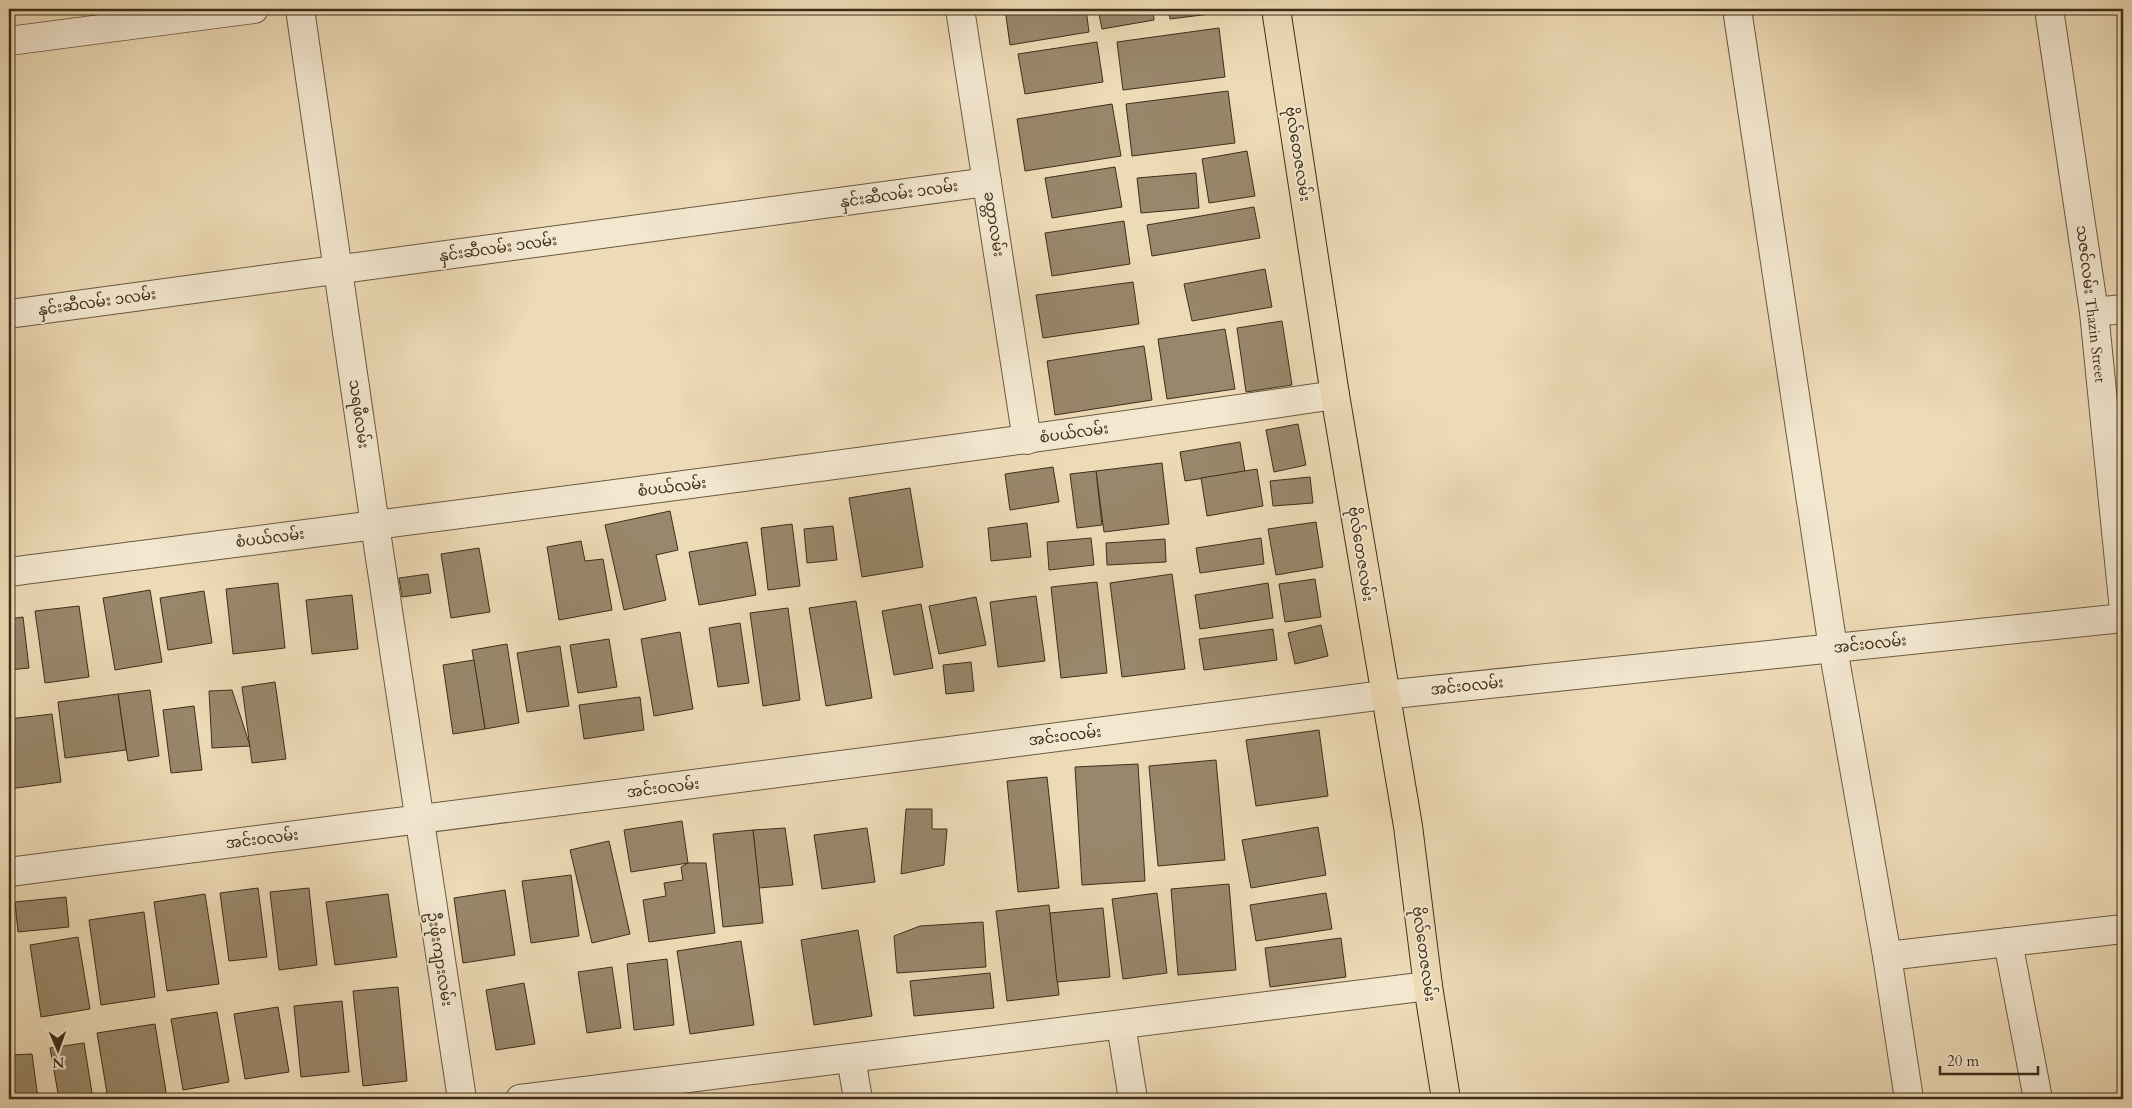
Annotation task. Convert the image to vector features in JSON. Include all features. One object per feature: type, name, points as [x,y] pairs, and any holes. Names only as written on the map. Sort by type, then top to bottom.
[{"type":"main road","name":"ဗိုလ်တေဇလမ်း","points":[[1276,9],[1335,394],[1384,695],[1408,826],[1428,986],[1446,1099]]},
{"type":"street","points":[[9,41],[254,9]]},
{"type":"street","name":"သရဖီလမ်း","points":[[300,9],[419,819]]},
{"type":"street","name":"ခတ္တာလမ်း","points":[[960,9],[1027,440]]},
{"type":"street","points":[[1737,9],[1833,648],[1887,956],[1909,1099]]},
{"type":"street","name":"သဇင်လမ်း Thazin Street","points":[[2049,9],[2094,312],[2123,601]]},
{"type":"street","name":"နှင်းဆီလမ်း ၁လမ်း","points":[[9,314],[987,182]]},
{"type":"street","points":[[2094,312],[2123,309]]},
{"type":"street","name":"စံပယ်လမ်း","points":[[9,572],[1027,440],[1335,394]]},
{"type":"street","name":"အင်းဝလမ်း","points":[[9,872],[1384,695],[2123,618]]},
{"type":"street","name":"ဦးဖိုးကျားလမ်း","points":[[419,819],[462,1099]]},
{"type":"street","points":[[1887,956],[2123,929]]},
{"type":"street","points":[[2008,942],[2038,1099]]},
{"type":"street","points":[[520,1099],[1428,986]]},
{"type":"street","points":[[1121,1025],[1133,1099]]},
{"type":"street","points":[[851,1058],[858,1099]]},
{"type":"building","points":[[1005,9],[1086,9],[1089,32],[1010,45]]},
{"type":"building","points":[[1098,9],[1153,9],[1154,20],[1102,29]]},
{"type":"building","points":[[1169,9],[1218,9],[1218,13],[1170,19]]},
{"type":"building","points":[[1219,28],[1225,77],[1123,90],[1117,42]]},
{"type":"building","points":[[1097,42],[1103,82],[1025,94],[1018,54]]},
{"type":"building","points":[[1228,91],[1235,143],[1132,156],[1126,104]]},
{"type":"building","points":[[1112,104],[1121,156],[1025,171],[1017,119]]},
{"type":"building","points":[[1247,151],[1255,196],[1209,203],[1202,159]]},
{"type":"building","points":[[1115,167],[1122,207],[1052,218],[1045,178]]},
{"type":"building","points":[[1196,173],[1199,208],[1141,213],[1137,178]]},
{"type":"building","points":[[1254,207],[1260,238],[1152,256],[1147,225]]},
{"type":"building","points":[[1124,221],[1130,264],[1052,276],[1045,233]]},
{"type":"building","points":[[1265,269],[1272,307],[1192,321],[1184,284]]},
{"type":"building","points":[[1133,282],[1139,324],[1043,338],[1036,295]]},
{"type":"building","points":[[1282,321],[1292,385],[1246,392],[1237,328]]},
{"type":"building","points":[[1225,329],[1235,389],[1167,399],[1158,339]]},
{"type":"building","points":[[1144,346],[1152,400],[1055,415],[1047,361]]},
{"type":"building","points":[[1298,424],[1306,465],[1274,472],[1266,430]]},
{"type":"building","points":[[1240,442],[1245,472],[1185,481],[1180,452]]},
{"type":"building","points":[[1162,463],[1169,524],[1104,532],[1096,471]]},
{"type":"building","points":[[1053,467],[1059,502],[1010,510],[1005,474]]},
{"type":"building","points":[[1257,469],[1263,506],[1207,516],[1201,478]]},
{"type":"building","points":[[1096,471],[1102,525],[1077,528],[1070,474]]},
{"type":"building","points":[[1310,477],[1313,503],[1273,506],[1270,481]]},
{"type":"building","points":[[910,488],[923,567],[862,577],[849,498]]},
{"type":"building","points":[[670,511],[678,550],[656,555],[666,600],[624,610],[605,525]]},
{"type":"building","points":[[1316,522],[1323,567],[1276,575],[1268,529]]},
{"type":"building","points":[[1027,523],[1031,557],[991,561],[988,528]]},
{"type":"building","points":[[792,524],[800,586],[768,590],[761,528]]},
{"type":"building","points":[[833,526],[837,560],[807,563],[804,529]]},
{"type":"building","points":[[1091,538],[1094,565],[1049,570],[1047,542]]},
{"type":"building","points":[[1261,538],[1264,564],[1200,573],[1196,548]]},
{"type":"building","points":[[1165,539],[1166,562],[1107,565],[1106,543]]},
{"type":"building","points":[[581,541],[585,561],[603,559],[612,610],[559,620],[547,547]]},
{"type":"building","points":[[747,542],[756,595],[699,605],[689,552]]},
{"type":"building","points":[[479,548],[490,612],[451,618],[441,554]]},
{"type":"building","points":[[428,574],[431,593],[402,597],[399,578]]},
{"type":"building","points":[[1172,574],[1185,669],[1122,677],[1110,583]]},
{"type":"building","points":[[1315,579],[1321,617],[1285,622],[1279,584]]},
{"type":"building","points":[[1097,582],[1107,673],[1061,678],[1051,587]]},
{"type":"building","points":[[278,583],[285,648],[233,654],[226,589]]},
{"type":"building","points":[[1268,583],[1273,618],[1200,629],[1195,595]]},
{"type":"building","points":[[150,590],[162,662],[115,670],[103,598]]},
{"type":"building","points":[[204,591],[212,643],[168,650],[160,598]]},
{"type":"building","points":[[352,595],[358,649],[312,654],[306,600]]},
{"type":"building","points":[[1036,596],[1045,661],[998,667],[990,602]]},
{"type":"building","points":[[976,597],[986,645],[939,654],[929,606]]},
{"type":"building","points":[[856,601],[872,698],[826,706],[809,608]]},
{"type":"building","points":[[921,604],[933,668],[894,675],[882,611]]},
{"type":"building","points":[[79,606],[89,677],[45,683],[35,611]]},
{"type":"building","points":[[788,608],[800,700],[763,706],[750,613]]},
{"type":"building","points":[[23,617],[29,668],[9,670],[9,619]]},
{"type":"building","points":[[740,623],[749,683],[718,687],[709,628]]},
{"type":"building","points":[[1321,625],[1328,656],[1295,664],[1288,633]]},
{"type":"building","points":[[1273,629],[1277,660],[1204,670],[1199,639]]},
{"type":"building","points":[[680,632],[693,709],[654,716],[641,639]]},
{"type":"building","points":[[609,639],[617,687],[578,693],[570,645]]},
{"type":"building","points":[[507,644],[519,723],[485,729],[472,650]]},
{"type":"building","points":[[560,646],[569,706],[527,712],[517,653]]},
{"type":"building","points":[[474,660],[485,729],[453,734],[443,665]]},
{"type":"building","points":[[971,662],[974,691],[946,694],[943,665]]},
{"type":"building","points":[[275,682],[286,759],[252,763],[242,687]]},
{"type":"building","points":[[150,690],[159,756],[128,761],[118,694]]},
{"type":"building","points":[[232,690],[250,746],[212,748],[209,691]]},
{"type":"building","points":[[118,694],[126,750],[65,758],[58,702]]},
{"type":"building","points":[[640,697],[644,730],[584,739],[579,705]]},
{"type":"building","points":[[194,706],[202,770],[171,773],[163,710]]},
{"type":"building","points":[[52,714],[61,782],[9,789],[9,719]]},
{"type":"building","points":[[1319,730],[1328,796],[1256,806],[1246,740]]},
{"type":"building","points":[[1216,760],[1225,860],[1158,866],[1149,766]]},
{"type":"building","points":[[1138,764],[1145,881],[1082,885],[1075,767]]},
{"type":"building","points":[[1047,777],[1059,888],[1018,892],[1007,781]]},
{"type":"building","points":[[906,809],[932,809],[932,829],[947,829],[944,865],[901,874]]},
{"type":"building","points":[[682,821],[688,863],[631,872],[624,830]]},
{"type":"building","points":[[1318,827],[1326,875],[1251,888],[1242,840]]},
{"type":"building","points":[[785,828],[793,885],[759,888],[753,830]]},
{"type":"building","points":[[867,828],[875,882],[822,889],[814,835]]},
{"type":"building","points":[[753,830],[763,923],[723,927],[713,834]]},
{"type":"building","points":[[609,841],[630,934],[592,943],[570,850]]},
{"type":"building","points":[[688,863],[706,863],[715,933],[649,942],[643,900],[666,896],[664,883],[683,880],[681,867]]},
{"type":"building","points":[[571,875],[579,936],[531,943],[522,881]]},
{"type":"building","points":[[1229,884],[1236,970],[1178,975],[1171,889]]},
{"type":"building","points":[[258,888],[267,957],[229,961],[220,893]]},
{"type":"building","points":[[309,888],[317,965],[279,970],[270,892]]},
{"type":"building","points":[[505,890],[515,955],[463,963],[454,898]]},
{"type":"building","points":[[1157,893],[1167,973],[1123,979],[1112,899]]},
{"type":"building","points":[[1326,893],[1332,929],[1256,941],[1250,905]]},
{"type":"building","points":[[205,894],[219,984],[167,991],[154,902]]},
{"type":"building","points":[[388,894],[397,957],[335,965],[326,902]]},
{"type":"building","points":[[66,897],[69,927],[18,932],[15,902]]},
{"type":"building","points":[[1049,905],[1059,995],[1007,1001],[996,911]]},
{"type":"building","points":[[1103,908],[1110,977],[1057,982],[1050,913]]},
{"type":"building","points":[[144,912],[155,997],[101,1005],[89,920]]},
{"type":"building","points":[[983,922],[986,967],[897,973],[894,936],[920,926]]},
{"type":"building","points":[[858,930],[872,1016],[814,1025],[801,940]]},
{"type":"building","points":[[78,937],[90,1009],[41,1017],[30,945]]},
{"type":"building","points":[[1341,938],[1346,977],[1270,987],[1265,948]]},
{"type":"building","points":[[741,941],[754,1025],[690,1034],[677,951]]},
{"type":"building","points":[[9,959],[13,1005],[9,1005]]},
{"type":"building","points":[[667,959],[674,1025],[634,1030],[627,964]]},
{"type":"building","points":[[612,967],[621,1028],[587,1033],[578,972]]},
{"type":"building","points":[[990,973],[994,1008],[914,1016],[910,981]]},
{"type":"building","points":[[524,983],[535,1044],[496,1050],[486,990]]},
{"type":"building","points":[[398,987],[407,1081],[363,1086],[353,991]]},
{"type":"building","points":[[342,1001],[349,1072],[301,1077],[294,1006]]},
{"type":"building","points":[[278,1007],[289,1072],[245,1079],[234,1014]]},
{"type":"building","points":[[217,1012],[229,1082],[183,1090],[171,1019]]},
{"type":"building","points":[[155,1024],[167,1098],[108,1099],[97,1033]]},
{"type":"building","points":[[84,1043],[93,1099],[59,1099],[50,1048]]},
{"type":"building","points":[[32,1054],[38,1099],[9,1099],[9,1055]]}]
